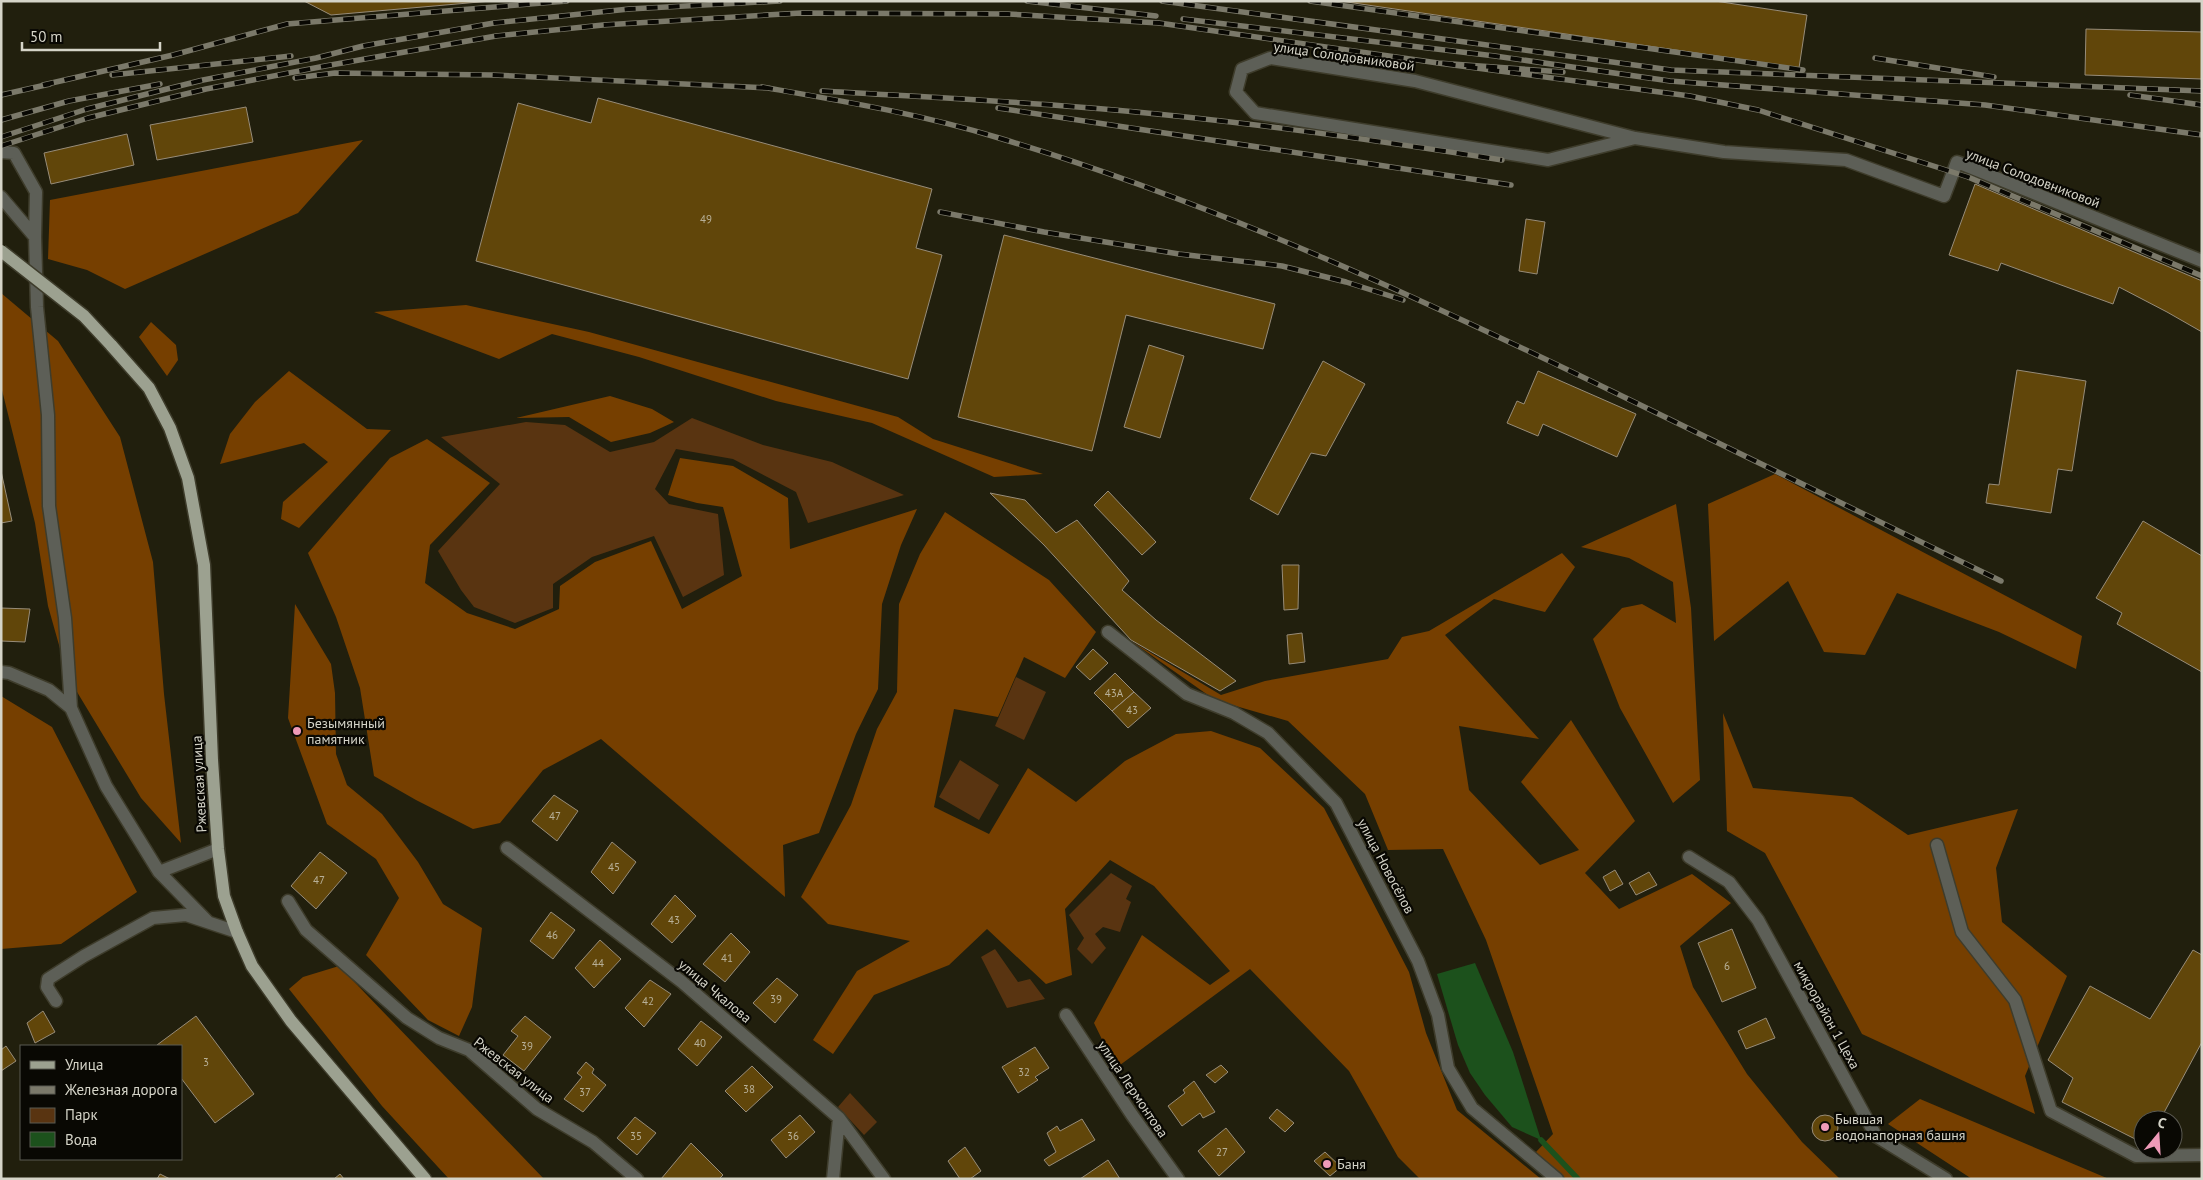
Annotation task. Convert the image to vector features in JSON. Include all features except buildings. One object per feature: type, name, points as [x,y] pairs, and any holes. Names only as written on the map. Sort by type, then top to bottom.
[{"type":"main road","name":"Ржевская улица","points":[[1,251],[84,316],[111,344],[149,388],[170,428],[188,478],[204,565],[212,760],[218,849],[224,896],[252,966],[291,1021],[425,1179]]},
{"type":"street","name":"улица Солодовниковой","points":[[1635,138],[1548,160],[1255,113],[1236,92],[1242,69],[1270,58],[1415,81],[1635,138],[1724,152],[1846,160],[1944,196],[1957,162],[2202,261]]},
{"type":"street","points":[[1,152],[14,153],[36,192],[35,237],[38,308],[48,415],[49,506],[65,618],[71,708],[106,786],[159,872],[208,922]]},
{"type":"street","points":[[1,197],[35,237]]},
{"type":"street","name":"улица Новосёлов","points":[[1108,632],[1187,694],[1234,713],[1268,733],[1336,803],[1418,961],[1438,1015],[1448,1068],[1472,1108],[1557,1179]]},
{"type":"street","points":[[1,672],[9,673],[49,690],[71,708]]},
{"type":"street","points":[[1936,845],[1962,932],[2015,1000],[2051,1111],[2136,1156],[2202,1155]]},
{"type":"street","name":"улица Чкалова","points":[[507,848],[682,982],[840,1118],[880,1178]]},
{"type":"street","points":[[159,872],[218,849]]},
{"type":"street","name":"микрорайон 1 Цеха","points":[[1689,857],[1729,882],[1758,920],[1876,1136],[1946,1179]]},
{"type":"street","name":"Ржевская улица","points":[[288,901],[306,930],[407,1018],[439,1038],[469,1050],[537,1109],[593,1142],[637,1179]]},
{"type":"street","points":[[56,1001],[47,987],[48,979],[84,956],[153,918],[186,915],[237,932]]},
{"type":"street","name":"улица Лермонтова","points":[[1066,1015],[1132,1116],[1178,1179]]},
{"type":"street","points":[[833,1179],[840,1118]]},
{"type":"green space","points":[[692,418],[763,445],[832,462],[904,495],[808,523],[796,492],[733,459],[676,449],[655,489],[669,504],[718,514],[724,575],[683,597],[654,536],[592,557],[553,584],[553,608],[515,623],[474,607],[461,590],[438,551],[500,484],[441,437],[526,422],[565,425],[610,452],[654,442]]},
{"type":"green space","points":[[1016,677],[1046,692],[1024,740],[995,726]]},
{"type":"green space","points":[[960,760],[999,785],[979,820],[939,797]]},
{"type":"green space","points":[[1111,873],[1132,886],[1126,899],[1131,902],[1120,932],[1103,927],[1095,934],[1106,948],[1092,964],[1077,949],[1084,938],[1069,915]]},
{"type":"green space","points":[[995,949],[1018,982],[1030,979],[1045,999],[1007,1008],[981,957]]},
{"type":"green space","points":[[850,1093],[877,1122],[864,1135],[838,1107]]},
{"type":"shaded area","points":[[363,140],[298,213],[125,289],[87,270],[48,259],[50,200]]},
{"type":"shaded area","points":[[1,293],[58,341],[120,437],[153,562],[164,694],[181,843],[141,798],[68,677],[48,606],[35,523],[1,386]]},
{"type":"shaded area","points":[[466,305],[589,332],[898,417],[933,439],[1043,474],[994,477],[872,423],[776,401],[639,357],[552,334],[499,359],[374,312]]},
{"type":"shaded area","points":[[151,322],[176,345],[178,360],[167,376],[139,337]]},
{"type":"shaded area","points":[[289,371],[367,429],[391,430],[299,528],[281,519],[283,502],[328,462],[304,443],[220,464],[230,434],[255,402]]},
{"type":"shaded area","points":[[610,396],[652,409],[674,422],[650,433],[611,442],[569,417],[516,418]]},
{"type":"shaded area","points":[[427,439],[490,483],[430,545],[425,583],[467,613],[515,629],[559,609],[560,586],[595,562],[651,541],[682,609],[742,576],[723,507],[697,503],[668,495],[680,458],[733,466],[788,498],[790,549],[917,509],[901,545],[882,604],[878,689],[856,734],[819,833],[783,845],[785,897],[601,739],[543,770],[500,823],[473,829],[374,776],[360,688],[336,617],[308,553],[390,458]]},
{"type":"shaded area","points":[[1775,474],[2082,636],[2076,669],[1999,632],[1897,593],[1865,655],[1824,652],[1788,581],[1714,641],[1708,504]]},
{"type":"shaded area","points":[[1676,504],[1691,608],[1700,780],[1673,803],[1620,708],[1593,639],[1622,608],[1642,604],[1676,623],[1673,582],[1629,558],[1581,547]]},
{"type":"shaded area","points":[[945,512],[1049,580],[1096,632],[1065,678],[1024,657],[998,717],[954,709],[934,807],[989,834],[1028,768],[1076,802],[1125,761],[1176,734],[1211,731],[1260,748],[1324,808],[1409,972],[1426,1033],[1457,1110],[1541,1179],[1420,1179],[1398,1157],[1349,1071],[1250,969],[1116,1068],[1094,1023],[1142,935],[1210,985],[1230,971],[1154,886],[1110,860],[1065,909],[1072,975],[1046,984],[987,929],[949,965],[874,995],[833,1054],[813,1040],[857,971],[910,941],[828,924],[801,897],[851,805],[877,729],[897,692],[899,604],[920,554]]},
{"type":"shaded area","points":[[1562,553],[1575,567],[1545,612],[1494,599],[1445,635],[1539,739],[1459,726],[1469,790],[1540,865],[1579,850],[1521,782],[1571,720],[1635,821],[1585,873],[1619,909],[1692,874],[1731,903],[1680,946],[1693,987],[1747,1074],[1802,1142],[1840,1179],[1566,1179],[1536,1152],[1553,1134],[1486,940],[1443,849],[1388,850],[1365,794],[1288,721],[1215,700],[1131,641],[1221,695],[1265,681],[1388,659],[1402,637],[1429,631]]},
{"type":"shaded area","points":[[295,604],[331,664],[335,693],[336,754],[347,785],[382,814],[418,862],[443,904],[482,928],[472,1007],[459,1036],[428,1020],[366,955],[399,898],[376,859],[327,824],[288,718]]},
{"type":"shaded area","points":[[1,696],[52,727],[137,892],[61,944],[1,949]]},
{"type":"shaded area","points":[[1723,713],[1753,788],[1852,797],[1908,835],[2018,809],[1996,868],[2002,922],[2067,976],[2025,1076],[2035,1114],[1862,1034],[1765,853],[1727,831]]},
{"type":"shaded area","points":[[339,966],[544,1179],[449,1179],[382,1106],[289,989],[303,977]]},
{"type":"shaded area","points":[[1920,1099],[2109,1179],[1972,1179],[1888,1124]]},
{"type":"water","points":[[1475,963],[1513,1052],[1541,1140],[1512,1127],[1485,1095],[1470,1073],[1458,1045],[1437,974]]},
{"type":"waterway","points":[[1541,1140],[1578,1179]]},
{"type":"railway","points":[[43,85],[173,55],[287,24],[567,1]]},
{"type":"railway","points":[[1,137],[87,109],[203,80],[316,58],[363,46],[494,23],[629,9],[780,1]]},
{"type":"railway","points":[[1027,1],[1156,16]]},
{"type":"railway","points":[[1162,1],[1671,70],[2202,91]]},
{"type":"railway","points":[[1310,1],[1803,70]]},
{"type":"railway","points":[[1,146],[88,118],[206,89],[496,36],[603,25],[801,13],[1008,14],[1159,23],[1438,63]]},
{"type":"railway","points":[[1183,19],[1495,56],[1670,81],[1985,105],[2202,135]]},
{"type":"railway","points":[[112,75],[291,56]]},
{"type":"railway","points":[[1875,58],[1994,77]]},
{"type":"railway","points":[[1563,72],[1438,63],[1690,96],[1758,110],[1968,177],[2202,276]]},
{"type":"railway","points":[[295,78],[335,73],[492,75],[769,88]]},
{"type":"railway","points":[[1,95],[50,84]]},
{"type":"railway","points":[[1,120],[69,101],[160,84]]},
{"type":"railway","points":[[762,87],[822,97],[970,129],[1080,164],[1160,192],[1239,223],[1395,289],[1472,325],[2001,581]]},
{"type":"railway","points":[[822,91],[982,100],[1184,117],[1343,136],[1502,160]]},
{"type":"railway","points":[[2130,95],[2202,105]]},
{"type":"railway","points":[[998,108],[1511,185]]},
{"type":"railway","points":[[940,212],[1044,232],[1179,254],[1282,266],[1346,282],[1403,300]]},
{"type":"place","name":"Безымянный памятник","points":[[297,731]]},
{"type":"place","name":"Бывшая водонапорная башня","points":[[1825,1127]]},
{"type":"place","name":"Баня","points":[[1327,1164]]}]
